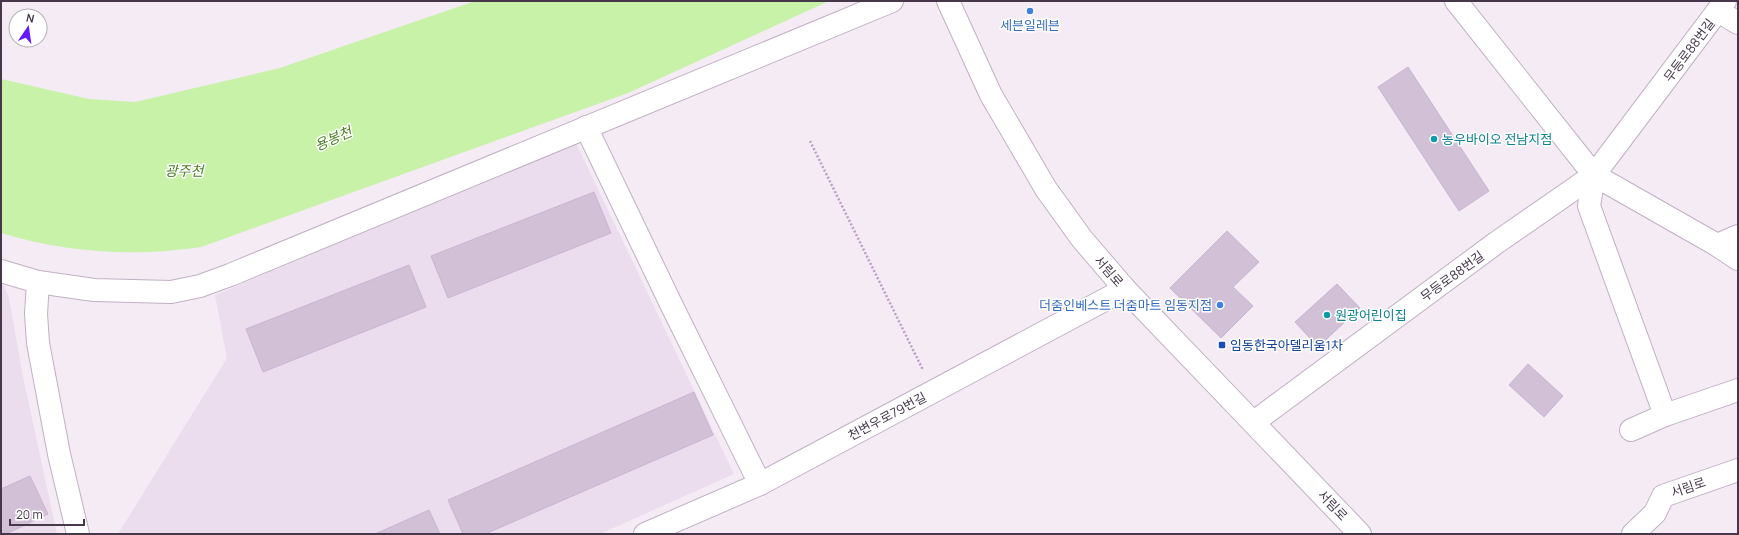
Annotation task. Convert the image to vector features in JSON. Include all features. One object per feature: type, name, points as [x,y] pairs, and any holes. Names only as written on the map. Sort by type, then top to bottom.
[{"type":"street","points":[[1,270],[38,282],[94,290],[171,292],[200,286],[230,275],[892,1]]},
{"type":"street","name":"서림로","points":[[948,1],[991,95],[1046,189],[1082,239],[1125,289],[1360,534]]},
{"type":"street","points":[[1722,6],[1738,23]]},
{"type":"street","name":"무등로88번길","points":[[1254,422],[1496,243],[1594,174],[1722,6]]},
{"type":"street","points":[[1461,7],[1594,174],[1717,244],[1738,259]]},
{"type":"street","points":[[586,127],[760,484]]},
{"type":"street","name":"무등로88번길","points":[[1594,174],[1589,206],[1665,415]]},
{"type":"street","points":[[1717,244],[1738,236]]},
{"type":"street","points":[[38,282],[36,314],[38,344],[59,454],[78,534]]},
{"type":"street","name":"천변우로79번길","points":[[645,534],[760,484],[1125,289]]},
{"type":"street","points":[[1631,430],[1665,415],[1738,390]]},
{"type":"street","name":"서림로","points":[[1633,534],[1655,513],[1663,496],[1738,470]]},
{"type":"path","points":[[810,141],[933,391]]},
{"type":"shaded area","points":[[576,143],[734,474],[600,534],[118,534],[227,358],[215,295]]},
{"type":"shaded area","points":[[1,280],[9,298],[23,377],[57,534],[1,534]]},
{"type":"water","name":"광주천","points":[[475,1],[829,1],[628,93],[201,247],[151,252],[101,251],[50,245],[1,233],[1,79],[89,99],[135,102],[280,68]]},
{"type":"building","name":"농우바이오 전남지점","points":[[1408,67],[1489,191],[1459,211],[1378,87]]},
{"type":"building","points":[[594,192],[611,233],[448,298],[431,256]]},
{"type":"building","points":[[1227,231],[1259,262],[1233,287],[1253,306],[1221,338],[1170,288]]},
{"type":"building","points":[[409,265],[426,307],[263,372],[246,329]]},
{"type":"building","name":"원광어린이집","points":[[1337,284],[1360,308],[1318,347],[1295,322]]},
{"type":"building","points":[[1528,364],[1563,396],[1544,417],[1509,385]]},
{"type":"building","points":[[694,392],[713,435],[485,534],[463,534],[448,500]]},
{"type":"building","points":[[30,476],[48,514],[6,534],[1,534],[1,489]]},
{"type":"building","points":[[429,510],[440,534],[375,534]]},
{"type":"place","name":"세븐일레븐","points":[[1030,11]]},
{"type":"place","name":"농우바이오 전남지점","points":[[1434,139]]},
{"type":"place","name":"더줌인베스트 더줌마트 임동지점","points":[[1220,305]]},
{"type":"place","name":"원광어린이집","points":[[1327,315]]},
{"type":"place","name":"임동한국아델리움1차","points":[[1222,345]]},
{"type":"water label","name":"용봉천","points":[[333,138]]}]
